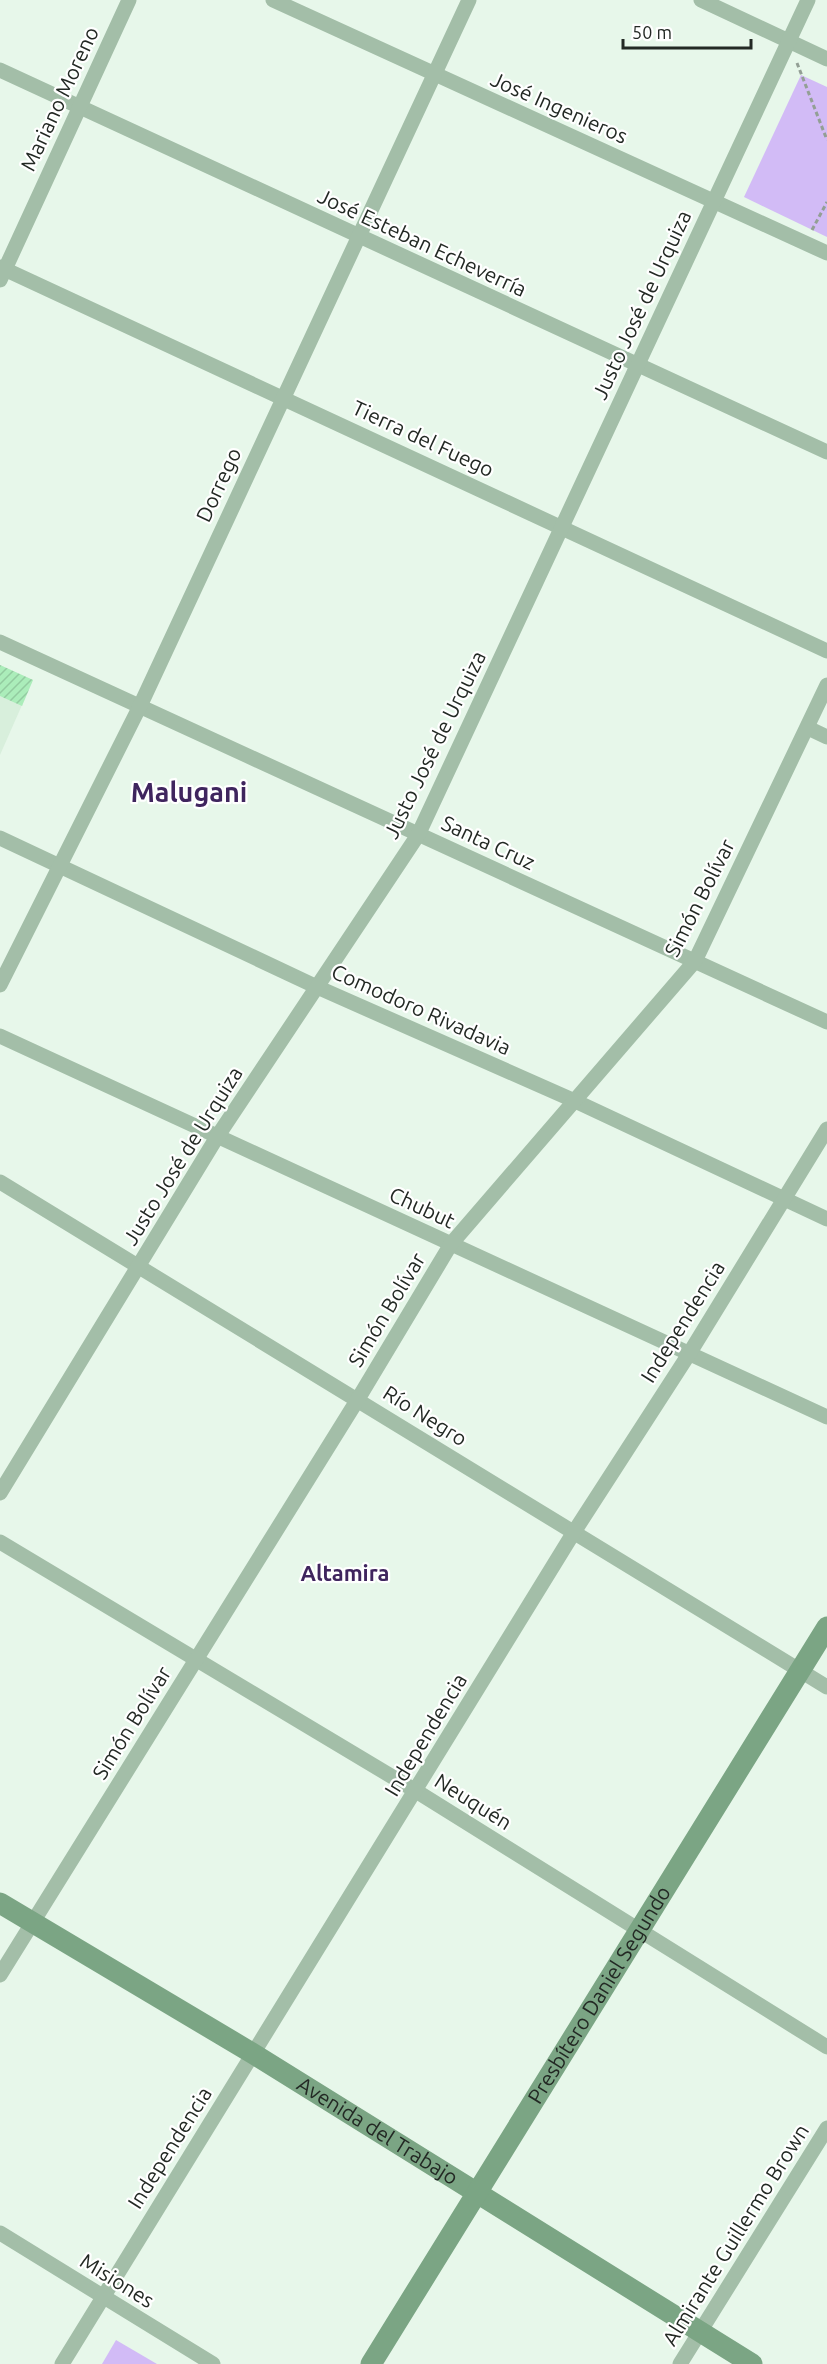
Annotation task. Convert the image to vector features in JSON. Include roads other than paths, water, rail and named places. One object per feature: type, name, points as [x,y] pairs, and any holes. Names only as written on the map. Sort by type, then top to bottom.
[{"type":"main road","name":"Presbítero Daniel Segundo","points":[[371,2364],[827,1628]]},
{"type":"main road","name":"Avenida del Trabajo","points":[[0,1903],[252,2053],[752,2364]]},
{"type":"street","name":"Mariano Moreno","points":[[2,272],[129,0]]},
{"type":"street","name":"José Ingenieros","points":[[273,0],[827,253]]},
{"type":"street","name":"Dorrego","points":[[0,985],[140,706],[469,0]]},
{"type":"street","points":[[701,0],[827,59]]},
{"type":"street","name":"Justo José de Urquiza","points":[[0,1493],[217,1137],[418,835],[808,0]]},
{"type":"street","name":"José Esteban Echeverría","points":[[0,70],[827,452]]},
{"type":"street","name":"Tierra del Fuego","points":[[2,272],[283,398],[827,651]]},
{"type":"street","name":"Santa Cruz","points":[[0,642],[827,1022]]},
{"type":"street","name":"Simón Bolívar","points":[[0,1975],[197,1660],[451,1244],[695,961],[827,685]]},
{"type":"street","points":[[807,728],[827,736]]},
{"type":"street","name":"Comodoro Rivadavia","points":[[0,838],[317,987],[575,1101],[827,1219]]},
{"type":"street","name":"Chubut","points":[[0,1036],[827,1417]]},
{"type":"street","name":"Independencia","points":[[62,2364],[574,1532],[689,1354],[827,1129]]},
{"type":"street","name":"Río Negro","points":[[0,1182],[827,1687]]},
{"type":"street","name":"Neuquén","points":[[0,1542],[416,1791],[827,2047]]},
{"type":"street","name":"Almirante Guillermo Brown","points":[[680,2364],[827,2128]]},
{"type":"street","name":"Misiones","points":[[0,2233],[213,2364]]},
{"type":"district","name":"Malugani","points":[[189,793]]},
{"type":"district","name":"Altamira","points":[[345,1573]]}]
